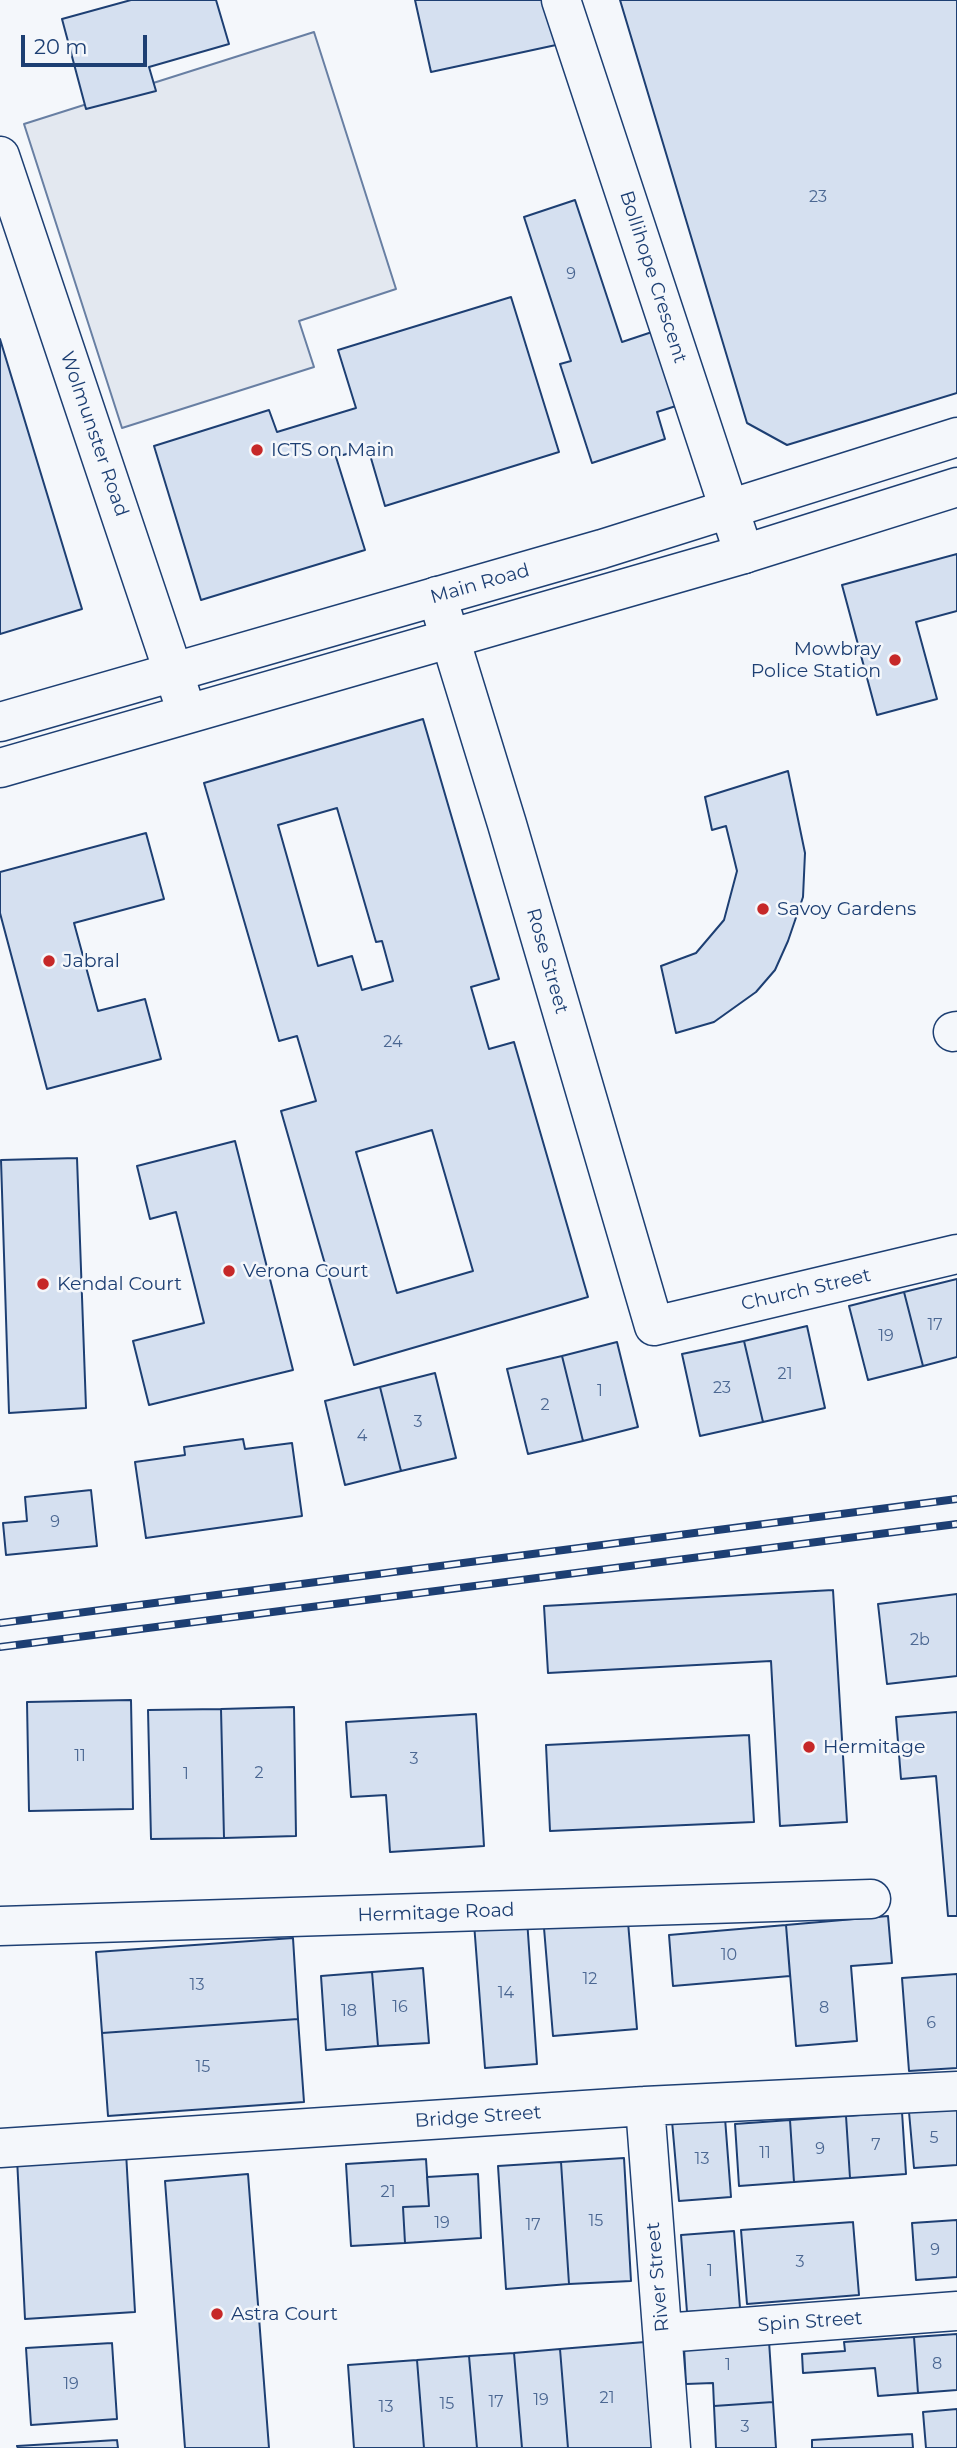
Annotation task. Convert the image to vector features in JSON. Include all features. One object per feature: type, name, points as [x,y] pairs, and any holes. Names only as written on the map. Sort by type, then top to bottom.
[{"type":"street","name":"Bollihope Crescent","points":[[561,0],[744,554]]},
{"type":"street","name":"Wolmunster Road","points":[[0,156],[187,713]]},
{"type":"street","name":"Main Road","points":[[0,722],[602,549],[957,437]]},
{"type":"street","points":[[891,458],[906,504]]},
{"type":"street","points":[[0,768],[744,554],[957,488]]},
{"type":"street","name":"Rose Street","points":[[437,596],[654,1326]]},
{"type":"street","name":"Church Street","points":[[654,1326],[957,1254]]},
{"type":"street","name":"Hermitage Road","points":[[0,1926],[871,1899]]},
{"type":"street","name":"Bridge Street","points":[[0,2148],[645,2106],[957,2091]]},
{"type":"street","name":"River Street","points":[[645,2106],[671,2448]]},
{"type":"street","name":"Spin Street","points":[[663,2333],[957,2311]]},
{"type":"shaded area","points":[[314,32],[396,289],[299,321],[314,367],[122,428],[24,124]]},
{"type":"building","points":[[131,0],[216,0],[229,44],[149,67],[156,91],[86,109],[62,19]]},
{"type":"building","points":[[415,0],[546,0],[556,45],[431,72]]},
{"type":"building","points":[[620,0],[957,0],[957,393],[787,445],[747,423]]},
{"type":"building","points":[[575,200],[622,342],[652,332],[676,406],[657,412],[665,439],[592,463],[560,364],[571,361],[524,217]]},
{"type":"building","name":"ICTS on Main","points":[[511,297],[559,452],[385,506],[368,448],[336,457],[365,550],[201,600],[154,446],[269,410],[277,432],[356,408],[338,350]]},
{"type":"building","points":[[0,339],[82,609],[0,634]]},
{"type":"building","name":"Mowbray Police Station","points":[[957,554],[957,611],[916,622],[937,699],[877,715],[842,585]]},
{"type":"building","points":[[423,719],[499,979],[471,987],[489,1049],[514,1042],[588,1297],[354,1365],[281,1111],[316,1101],[297,1036],[279,1041],[204,783]],"holes":[[[337,808],[376,942],[382,941],[393,981],[362,990],[352,956],[318,966],[278,825]],[[432,1130],[473,1271],[397,1293],[356,1152]]]},
{"type":"building","name":"Savoy Gardens","points":[[788,771],[805,853],[803,897],[788,941],[775,970],[756,992],[714,1022],[676,1033],[661,966],[696,953],[724,920],[737,871],[726,826],[712,830],[705,797]]},
{"type":"building","name":"Jabral","points":[[146,833],[164,899],[74,923],[98,1011],[145,999],[161,1059],[47,1089],[0,913],[0,872]]},
{"type":"building","name":"Verona Court","points":[[235,1141],[293,1370],[149,1405],[133,1341],[204,1323],[176,1212],[150,1219],[137,1166]]},
{"type":"building","name":"Kendal Court","points":[[77,1158],[86,1408],[9,1413],[1,1160]]},
{"type":"building","points":[[957,1279],[957,1357],[923,1366],[904,1292]]},
{"type":"building","points":[[904,1292],[923,1366],[868,1380],[849,1306]]},
{"type":"building","points":[[807,1326],[825,1408],[763,1422],[744,1341]]},
{"type":"building","points":[[744,1341],[763,1422],[700,1436],[682,1354]]},
{"type":"building","points":[[617,1342],[638,1427],[583,1441],[562,1356]]},
{"type":"building","points":[[562,1356],[583,1441],[528,1454],[507,1369]]},
{"type":"building","points":[[435,1373],[456,1458],[401,1471],[380,1387]]},
{"type":"building","points":[[380,1387],[401,1471],[345,1485],[325,1401]]},
{"type":"building","points":[[243,1439],[245,1449],[292,1443],[302,1516],[146,1538],[135,1462],[185,1455],[184,1447]]},
{"type":"building","points":[[91,1490],[97,1546],[6,1555],[3,1523],[27,1521],[25,1497]]},
{"type":"building","name":"Hermitage","points":[[833,1590],[847,1822],[780,1826],[771,1661],[548,1673],[544,1606]]},
{"type":"building","points":[[957,1594],[957,1676],[887,1684],[878,1604]]},
{"type":"building","points":[[131,1700],[133,1809],[29,1811],[27,1702]]},
{"type":"building","points":[[294,1707],[296,1836],[224,1838],[221,1709]]},
{"type":"building","points":[[221,1709],[224,1838],[151,1839],[148,1710]]},
{"type":"building","points":[[957,1712],[957,1916],[948,1916],[936,1776],[901,1779],[896,1717]]},
{"type":"building","points":[[476,1714],[484,1846],[390,1852],[386,1795],[351,1797],[346,1722]]},
{"type":"building","points":[[749,1735],[754,1822],[550,1831],[546,1745]]},
{"type":"building","points":[[888,1916],[892,1963],[851,1966],[857,2041],[796,2046],[786,1925]]},
{"type":"building","points":[[527,1919],[537,2064],[485,2068],[474,1923]]},
{"type":"building","points":[[628,1922],[637,2029],[553,2036],[544,1928]]},
{"type":"building","points":[[786,1925],[790,1976],[673,1986],[669,1935]]},
{"type":"building","points":[[293,1938],[298,2019],[102,2033],[96,1952]]},
{"type":"building","points":[[423,1968],[429,2043],[378,2046],[372,1972]]},
{"type":"building","points":[[372,1972],[378,2046],[326,2050],[321,1976]]},
{"type":"building","points":[[957,1974],[957,2068],[909,2071],[902,1978]]},
{"type":"building","points":[[298,2019],[304,2102],[108,2116],[102,2033]]},
{"type":"building","points":[[957,2108],[957,2165],[914,2168],[909,2112]]},
{"type":"building","points":[[902,2112],[906,2174],[850,2178],[846,2116]]},
{"type":"building","points":[[846,2116],[850,2178],[794,2182],[790,2120]]},
{"type":"building","points":[[725,2118],[731,2197],[679,2201],[672,2121]]},
{"type":"building","points":[[790,2120],[794,2182],[739,2186],[735,2124]]},
{"type":"building","points":[[126,2152],[135,2312],[25,2319],[17,2158]]},
{"type":"building","points":[[624,2158],[631,2281],[569,2284],[561,2162]]},
{"type":"building","points":[[426,2159],[429,2206],[403,2207],[405,2243],[351,2246],[346,2164]]},
{"type":"building","points":[[561,2162],[569,2284],[506,2289],[498,2166]]},
{"type":"building","name":"Astra Court","points":[[248,2174],[269,2448],[185,2448],[165,2181]]},
{"type":"building","points":[[478,2174],[481,2238],[405,2243],[403,2207],[429,2206],[427,2177]]},
{"type":"building","points":[[957,2220],[957,2277],[916,2280],[912,2223]]},
{"type":"building","points":[[853,2222],[859,2295],[747,2304],[741,2230]]},
{"type":"building","points":[[734,2231],[740,2308],[687,2312],[681,2235]]},
{"type":"building","points":[[957,2334],[957,2390],[918,2393],[914,2337]]},
{"type":"building","points":[[914,2337],[918,2393],[878,2396],[875,2368],[803,2373],[802,2354],[845,2351],[844,2342]]},
{"type":"building","points":[[769,2341],[773,2402],[714,2406],[713,2383],[686,2384],[684,2347]]},
{"type":"building","points":[[645,2342],[653,2448],[568,2448],[560,2349]]},
{"type":"building","points":[[112,2343],[117,2419],[31,2425],[26,2348]]},
{"type":"building","points":[[560,2349],[568,2448],[522,2448],[514,2353]]},
{"type":"building","points":[[514,2353],[522,2448],[477,2448],[469,2356]]},
{"type":"building","points":[[469,2356],[477,2448],[424,2448],[417,2360]]},
{"type":"building","points":[[417,2360],[424,2448],[354,2448],[348,2365]]},
{"type":"building","points":[[773,2402],[776,2448],[716,2448],[714,2406]]},
{"type":"building","points":[[957,2409],[957,2448],[926,2448],[923,2412]]},
{"type":"building","points":[[912,2434],[913,2448],[812,2448],[812,2440]]},
{"type":"building","points":[[117,2440],[118,2448],[17,2446]]},
{"type":"railway","points":[[0,1623],[957,1499]]},
{"type":"railway","points":[[0,1647],[957,1524]]},
{"type":"place","name":"ICTS on Main","points":[[257,450]]},
{"type":"place","name":"Mowbray Police Station","points":[[895,660]]},
{"type":"place","name":"Savoy Gardens","points":[[763,909]]},
{"type":"place","name":"Jabral","points":[[49,961]]},
{"type":"place","name":"Verona Court","points":[[229,1271]]},
{"type":"place","name":"Kendal Court","points":[[43,1284]]},
{"type":"place","name":"Hermitage","points":[[809,1747]]},
{"type":"place","name":"Astra Court","points":[[217,2314]]}]
